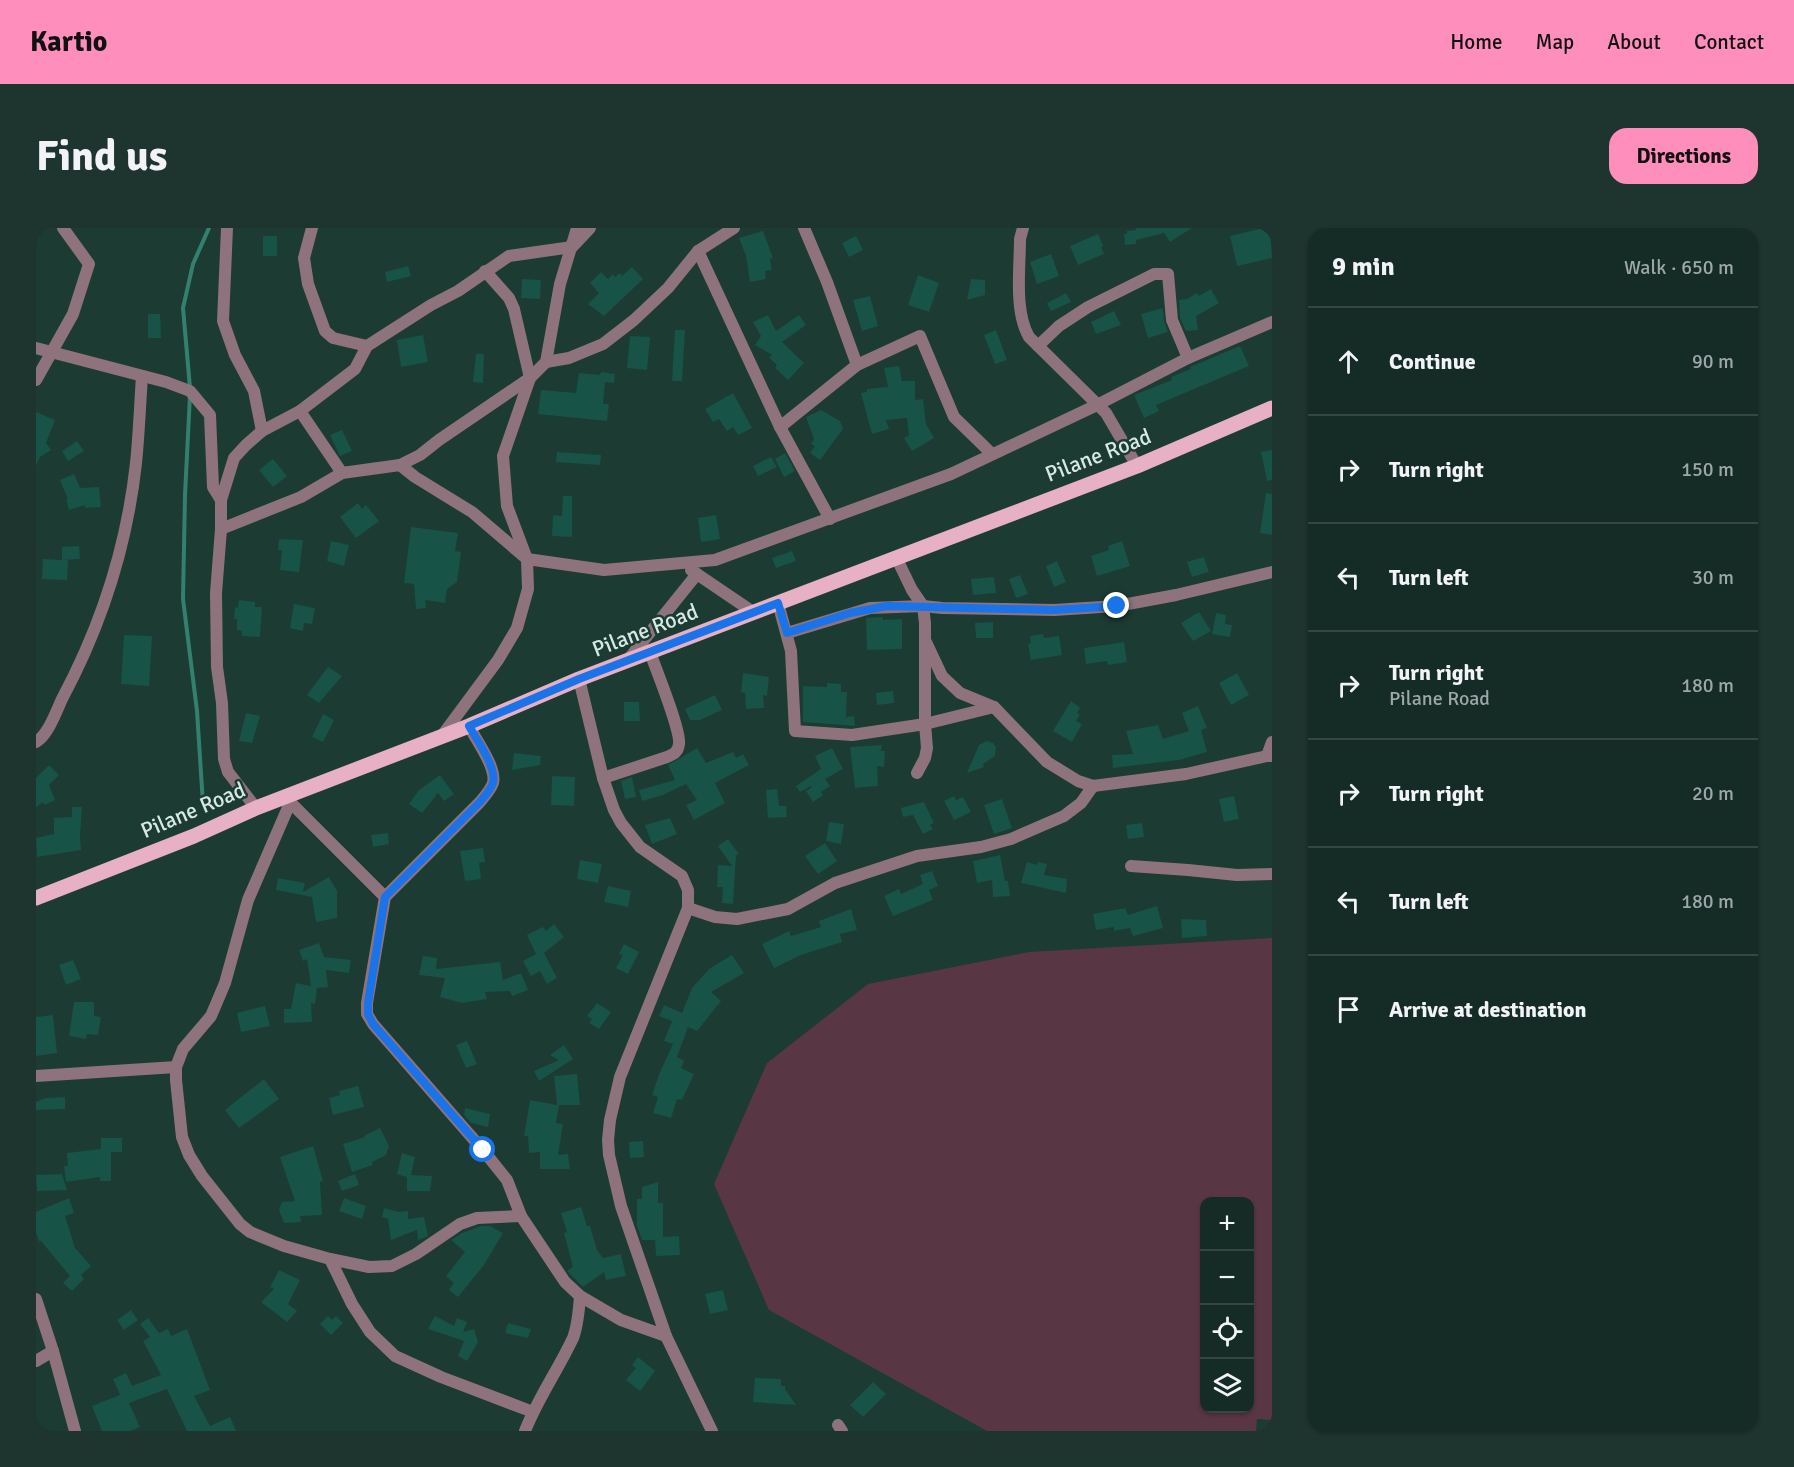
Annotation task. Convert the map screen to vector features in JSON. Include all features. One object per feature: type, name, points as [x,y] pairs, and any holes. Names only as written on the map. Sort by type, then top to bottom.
[{"type":"main road","name":"Pilane Road","points":[[36,896],[195,836],[255,808],[288,800],[579,679],[1137,466],[1272,408]]},
{"type":"street","points":[[36,380],[73,314],[89,264],[63,228]]},
{"type":"street","points":[[227,228],[223,321],[235,355],[254,391],[262,431]]},
{"type":"street","points":[[312,228],[304,258],[308,284],[325,331],[333,338],[367,346]]},
{"type":"street","points":[[221,529],[301,497],[342,474],[400,465],[420,455],[530,378],[546,362],[560,284],[577,228]]},
{"type":"street","points":[[255,808],[228,772],[224,759],[222,704],[217,666],[216,593],[221,500],[234,458],[262,431],[300,411],[355,369],[367,346],[431,305],[458,291],[509,256],[572,247],[590,228]]},
{"type":"street","points":[[546,362],[569,358],[603,344],[634,320],[668,288],[698,251],[734,228]]},
{"type":"street","points":[[804,228],[827,282],[857,365]]},
{"type":"street","points":[[1023,228],[1020,239],[1020,314],[1023,327],[1038,346],[1106,413],[1137,466]]},
{"type":"street","points":[[698,251],[780,427],[830,519]]},
{"type":"street","points":[[441,737],[498,660],[517,628],[528,589],[527,559],[507,507],[503,456],[530,378],[514,309],[509,298],[486,271]]},
{"type":"street","points":[[1038,346],[1059,326],[1088,307],[1154,274],[1163,273],[1168,274],[1172,320],[1188,358]]},
{"type":"street","points":[[400,465],[415,477],[472,512],[527,559],[604,570],[715,560],[951,474],[1097,405],[1188,358],[1272,322]]},
{"type":"street","points":[[780,427],[857,365],[920,336],[954,417],[992,454]]},
{"type":"street","points":[[36,348],[166,382],[190,391],[210,415],[213,488],[221,500]]},
{"type":"street","points":[[36,742],[44,733],[72,680],[107,597],[128,518],[136,463],[142,376]]},
{"type":"street","points":[[300,411],[342,474]]},
{"type":"street","points":[[896,557],[912,591],[923,606],[926,642],[927,748],[925,758],[917,773]]},
{"type":"street","points":[[683,564],[753,612]]},
{"type":"street","points":[[787,633],[870,608],[923,606],[1054,610],[1117,606],[1176,595],[1272,572]]},
{"type":"street","points":[[627,661],[697,574]]},
{"type":"street","points":[[778,603],[787,633],[794,677],[795,732],[852,735],[925,724],[994,707]]},
{"type":"street","points":[[926,642],[942,676],[960,693],[994,707],[1047,762],[1078,781],[1093,786],[1186,774],[1270,756],[1272,742]]},
{"type":"street","points":[[603,778],[667,757],[675,753],[679,747],[678,732],[650,652]]},
{"type":"street","points":[[579,679],[603,778],[614,810],[640,847],[682,876],[687,890],[688,908],[620,1077],[608,1140],[609,1155],[621,1206],[666,1336],[712,1431]]},
{"type":"street","points":[[469,726],[493,770],[494,781],[489,792],[385,897],[368,1014],[373,1024],[507,1180],[521,1216],[565,1282],[580,1296],[621,1320],[666,1336]]},
{"type":"street","points":[[688,908],[716,917],[737,919],[788,909],[835,883],[917,856],[981,847],[1011,839],[1064,816],[1081,802],[1093,786]]},
{"type":"street","points":[[385,897],[288,800],[248,900],[225,983],[211,1016],[183,1049],[176,1067],[182,1137],[189,1155],[202,1176],[240,1224],[250,1232],[284,1246],[369,1267],[392,1266],[416,1254],[460,1224],[477,1218],[521,1216]]},
{"type":"street","points":[[1131,866],[1237,875],[1272,874]]},
{"type":"street","points":[[36,1076],[176,1067]]},
{"type":"street","points":[[330,1259],[352,1304],[370,1332],[395,1356],[441,1377],[532,1412]]},
{"type":"street","points":[[525,1431],[532,1412],[573,1336],[578,1319],[580,1296]]},
{"type":"street","points":[[36,1299],[75,1431]]},
{"type":"street","points":[[36,1361],[53,1351]]},
{"type":"shaded area","points":[[1272,938],[1272,1420],[1257,1419],[1256,1431],[987,1431],[769,1310],[714,1184],[767,1063],[868,984],[1029,952]]},
{"type":"building","points":[[1136,228],[1192,228],[1170,242],[1164,233],[1136,240],[1136,244],[1125,245],[1124,234]]},
{"type":"building","points":[[1270,228],[1272,258],[1237,266],[1230,236]]},
{"type":"building","points":[[763,231],[773,258],[770,259],[772,270],[765,271],[766,279],[750,282],[746,256],[739,238]]},
{"type":"building","points":[[1098,234],[1104,254],[1078,265],[1070,246]]},
{"type":"building","points":[[263,236],[277,236],[277,256],[263,256]]},
{"type":"building","points":[[856,236],[863,250],[849,257],[842,243]]},
{"type":"building","points":[[1051,254],[1059,276],[1037,284],[1030,262]]},
{"type":"building","points":[[408,266],[411,276],[387,282],[385,272]]},
{"type":"building","points":[[632,267],[643,279],[604,316],[588,304],[599,293],[590,283],[601,272],[608,279],[613,274],[615,277],[620,273],[622,276]]},
{"type":"building","points":[[918,275],[939,283],[929,312],[908,305]]},
{"type":"building","points":[[522,279],[541,280],[540,299],[521,298]]},
{"type":"building","points":[[971,279],[985,280],[985,295],[967,300]]},
{"type":"building","points":[[1211,289],[1219,303],[1196,316],[1198,330],[1186,331],[1180,318],[1179,300],[1187,299],[1197,293],[1199,296]]},
{"type":"building","points":[[1066,293],[1071,302],[1051,311],[1047,303]]},
{"type":"building","points":[[870,296],[878,326],[862,331],[853,300]]},
{"type":"building","points":[[1163,308],[1168,332],[1148,338],[1141,314]]},
{"type":"building","points":[[1114,311],[1121,325],[1096,334],[1091,322]]},
{"type":"building","points":[[148,314],[160,314],[161,338],[148,338]]},
{"type":"building","points":[[768,315],[776,331],[799,315],[806,325],[782,342],[804,363],[788,380],[775,368],[777,365],[769,358],[772,355],[755,345],[761,336],[753,322]]},
{"type":"building","points":[[675,330],[685,330],[682,381],[672,381]]},
{"type":"building","points":[[996,330],[1007,360],[995,364],[984,335]]},
{"type":"building","points":[[423,335],[428,362],[401,367],[397,340]]},
{"type":"building","points":[[630,336],[650,337],[647,370],[627,368]]},
{"type":"building","points":[[1240,346],[1249,366],[1156,405],[1159,411],[1144,418],[1134,395],[1172,380],[1171,377],[1191,369],[1190,367]]},
{"type":"building","points":[[476,354],[484,354],[483,383],[473,382]]},
{"type":"building","points":[[899,366],[902,381],[915,381],[915,400],[923,399],[926,424],[934,438],[912,451],[904,438],[909,435],[907,418],[886,420],[889,429],[872,434],[861,393],[867,392],[867,389],[888,387],[884,368]]},
{"type":"building","points":[[601,372],[615,374],[614,383],[605,382],[603,404],[609,404],[607,421],[538,414],[541,390],[576,393],[579,373],[600,375]]},
{"type":"building","points":[[733,393],[752,428],[738,435],[733,427],[727,431],[719,419],[713,422],[705,409]]},
{"type":"building","points":[[821,410],[840,421],[843,429],[820,460],[810,453],[815,446],[811,444],[814,439],[806,417]]},
{"type":"building","points":[[36,412],[55,420],[46,443],[51,450],[40,457],[36,466]]},
{"type":"building","points":[[342,430],[352,451],[340,456],[330,435]]},
{"type":"building","points":[[77,441],[84,451],[68,461],[62,451]]},
{"type":"building","points":[[1272,450],[1272,480],[1267,481],[1261,452]]},
{"type":"building","points":[[557,452],[601,455],[600,465],[556,462]]},
{"type":"building","points":[[785,453],[795,471],[784,477],[775,459]]},
{"type":"building","points":[[771,457],[777,467],[758,476],[753,466]]},
{"type":"building","points":[[273,459],[287,476],[273,487],[259,470]]},
{"type":"building","points":[[74,474],[80,488],[99,487],[101,507],[85,508],[85,505],[69,510],[66,499],[68,499],[60,480]]},
{"type":"building","points":[[1266,493],[1272,494],[1272,535],[1260,533]]},
{"type":"building","points":[[563,496],[572,496],[572,537],[552,536],[553,515],[562,516]]},
{"type":"building","points":[[358,503],[362,509],[366,505],[379,521],[356,538],[340,517]]},
{"type":"building","points":[[716,515],[720,539],[701,542],[698,518]]},
{"type":"building","points":[[411,527],[458,533],[455,551],[461,552],[457,582],[447,589],[445,603],[425,600],[426,608],[416,609],[414,584],[404,583]]},
{"type":"building","points":[[279,539],[303,540],[299,572],[280,570],[282,550],[278,550]]},
{"type":"building","points":[[331,541],[349,545],[344,566],[327,561]]},
{"type":"building","points":[[1122,541],[1130,566],[1097,576],[1091,556],[1109,550],[1108,546]]},
{"type":"building","points":[[79,546],[80,559],[63,560],[68,560],[67,580],[42,579],[43,559],[62,560],[62,547]]},
{"type":"building","points":[[792,551],[796,561],[776,568],[772,558]]},
{"type":"building","points":[[1204,557],[1209,572],[1192,577],[1187,562]]},
{"type":"building","points":[[1057,561],[1066,582],[1054,587],[1046,566]]},
{"type":"building","points":[[1020,575],[1028,594],[1016,598],[1009,579]]},
{"type":"building","points":[[994,577],[996,593],[973,595],[971,579]]},
{"type":"building","points":[[239,600],[255,602],[255,607],[262,607],[260,637],[242,636],[242,631],[237,630],[237,619],[234,619],[235,607],[238,608]]},
{"type":"building","points":[[294,604],[315,608],[312,624],[304,623],[303,631],[290,628]]},
{"type":"building","points":[[1199,612],[1211,631],[1193,641],[1181,623]]},
{"type":"building","points":[[1216,613],[1226,615],[1225,624],[1232,625],[1230,637],[1212,634]]},
{"type":"building","points":[[883,617],[883,620],[902,619],[902,649],[867,650],[866,618]]},
{"type":"building","points":[[993,622],[993,638],[976,638],[975,623]]},
{"type":"building","points":[[1043,634],[1044,638],[1059,636],[1062,655],[1031,660],[1028,644],[1031,643],[1030,636]]},
{"type":"building","points":[[124,635],[152,636],[149,686],[121,684]]},
{"type":"building","points":[[1124,642],[1127,662],[1108,665],[1107,661],[1086,664],[1084,648]]},
{"type":"building","points":[[328,667],[342,676],[319,703],[307,695]]},
{"type":"building","points":[[743,673],[769,677],[767,696],[763,695],[764,708],[746,709],[745,693],[741,692]]},
{"type":"building","points":[[1237,673],[1249,695],[1231,705],[1219,683]]},
{"type":"building","points":[[827,683],[841,684],[841,692],[847,692],[846,717],[854,716],[855,726],[803,722],[803,686],[827,687]]},
{"type":"building","points":[[893,691],[894,703],[877,705],[876,693]]},
{"type":"building","points":[[715,695],[722,710],[700,720],[690,720],[685,709]]},
{"type":"building","points":[[1071,701],[1080,708],[1077,713],[1080,715],[1076,721],[1082,724],[1072,742],[1053,731]]},
{"type":"building","points":[[624,702],[639,702],[640,721],[624,721]]},
{"type":"building","points":[[1198,706],[1207,728],[1201,730],[1207,752],[1179,760],[1113,768],[1112,755],[1133,754],[1126,731],[1158,725],[1163,739],[1189,731],[1182,713]]},
{"type":"building","points":[[246,713],[260,716],[252,743],[239,741]]},
{"type":"building","points":[[323,714],[334,720],[323,742],[312,737]]},
{"type":"building","points":[[987,741],[996,747],[995,756],[983,764],[984,767],[967,773],[979,745]]},
{"type":"building","points":[[882,745],[881,751],[885,751],[884,767],[877,766],[878,786],[855,788],[850,747]]},
{"type":"building","points":[[697,748],[706,763],[733,752],[736,758],[743,754],[749,765],[715,783],[725,803],[694,820],[686,805],[697,800],[686,784],[663,795],[642,801],[639,790],[675,780],[668,765]]},
{"type":"building","points":[[832,748],[843,769],[825,779],[830,786],[813,802],[806,791],[811,786],[800,792],[796,786],[821,769],[815,756]]},
{"type":"building","points":[[514,753],[541,756],[540,765],[512,770]]},
{"type":"building","points":[[49,765],[59,775],[49,785],[55,800],[44,805],[43,802],[36,807],[36,778]]},
{"type":"building","points":[[440,775],[454,794],[444,801],[438,793],[422,813],[409,804],[419,790]]},
{"type":"building","points":[[552,776],[575,777],[574,806],[551,805]]},
{"type":"building","points":[[632,777],[636,797],[625,799],[621,781]]},
{"type":"building","points":[[777,789],[779,806],[786,806],[787,817],[768,818],[766,790]]},
{"type":"building","points":[[954,796],[956,800],[963,797],[971,812],[954,820],[944,801]]},
{"type":"building","points":[[1234,796],[1239,819],[1224,822],[1219,799]]},
{"type":"building","points":[[1002,799],[1012,828],[994,834],[984,805]]},
{"type":"building","points":[[924,802],[934,823],[930,825],[933,829],[923,834],[913,815],[903,817],[901,808]]},
{"type":"building","points":[[72,807],[82,807],[81,850],[37,857],[36,838],[54,834],[54,818],[72,817]]},
{"type":"building","points":[[670,818],[677,834],[652,844],[645,825]]},
{"type":"building","points":[[829,822],[844,824],[841,844],[826,841]]},
{"type":"building","points":[[1142,823],[1144,837],[1128,839],[1126,825]]},
{"type":"building","points":[[388,833],[389,844],[373,847],[371,835]]},
{"type":"building","points":[[728,839],[739,854],[736,855],[733,904],[722,903],[723,887],[717,887],[718,865],[732,866],[718,846]]},
{"type":"building","points":[[825,843],[837,861],[818,874],[805,856]]},
{"type":"building","points":[[483,848],[485,862],[479,863],[481,879],[465,881],[460,851]]},
{"type":"building","points":[[1000,855],[1010,896],[993,897],[992,880],[977,883],[973,861]]},
{"type":"building","points":[[580,860],[602,864],[598,883],[577,879]]},
{"type":"building","points":[[1027,862],[1037,865],[1038,862],[1047,864],[1044,875],[1067,879],[1066,893],[1021,883]]},
{"type":"building","points":[[932,871],[938,886],[929,890],[933,900],[893,916],[884,896],[899,889],[901,894],[923,884],[920,875]]},
{"type":"building","points":[[329,877],[337,891],[337,918],[316,922],[312,897],[276,890],[278,878],[305,883],[303,892]]},
{"type":"building","points":[[608,886],[631,891],[628,907],[604,902]]},
{"type":"building","points":[[1157,906],[1163,928],[1133,936],[1130,928],[1114,931],[1114,927],[1096,930],[1093,914],[1125,908],[1128,915]]},
{"type":"building","points":[[851,909],[857,930],[840,934],[842,942],[801,955],[774,968],[762,944],[789,931],[791,936],[821,927],[819,921]]},
{"type":"building","points":[[1181,919],[1206,920],[1207,936],[1182,938]]},
{"type":"building","points":[[554,924],[564,937],[544,953],[557,978],[547,984],[540,971],[531,976],[523,961],[536,954],[527,935],[543,927],[546,931]]},
{"type":"building","points":[[319,943],[324,957],[351,960],[349,973],[326,970],[328,987],[317,988],[315,1004],[311,1003],[312,1022],[284,1023],[284,1009],[291,1009],[296,983],[311,986],[307,959],[303,961],[299,950]]},
{"type":"building","points":[[624,944],[639,952],[628,974],[616,968],[623,955],[619,954]]},
{"type":"building","points":[[732,955],[744,973],[711,992],[721,1001],[697,1031],[688,1027],[677,1057],[684,1061],[681,1068],[694,1074],[682,1100],[677,1099],[671,1118],[653,1113],[658,1097],[652,1095],[673,1044],[664,1041],[672,1021],[659,1016],[664,1005],[682,1013],[692,988],[709,969]]},
{"type":"building","points":[[423,956],[437,958],[436,969],[500,962],[503,980],[521,973],[528,990],[512,996],[510,991],[485,992],[487,999],[462,1003],[440,997],[445,978],[419,975]]},
{"type":"building","points":[[73,960],[81,979],[66,985],[59,965]]},
{"type":"building","points":[[74,1002],[94,1002],[94,1016],[101,1017],[98,1035],[87,1034],[86,1039],[69,1036]]},
{"type":"building","points":[[597,1003],[611,1012],[599,1029],[589,1023],[592,1019],[587,1016]]},
{"type":"building","points":[[265,1006],[270,1026],[241,1032],[237,1013]]},
{"type":"building","points":[[53,1015],[57,1053],[36,1056],[36,1017]]},
{"type":"building","points":[[467,1041],[477,1064],[466,1068],[456,1045]]},
{"type":"building","points":[[564,1045],[573,1059],[539,1081],[534,1071],[559,1060],[550,1055]]},
{"type":"building","points":[[577,1074],[580,1105],[559,1105],[556,1123],[563,1124],[558,1155],[568,1154],[570,1169],[540,1169],[540,1152],[529,1153],[528,1136],[524,1136],[530,1100],[557,1105],[554,1076]]},
{"type":"building","points":[[264,1079],[279,1099],[239,1128],[225,1110]]},
{"type":"building","points":[[358,1086],[364,1107],[333,1115],[329,1098],[340,1095],[339,1091]]},
{"type":"building","points":[[65,1097],[65,1109],[36,1110],[36,1102],[46,1098]]},
{"type":"building","points":[[465,1108],[490,1114],[488,1127],[471,1123],[464,1115]]},
{"type":"building","points":[[380,1128],[389,1146],[386,1155],[372,1162],[373,1165],[352,1172],[343,1144],[365,1137]]},
{"type":"building","points":[[101,1138],[122,1138],[122,1152],[111,1152],[111,1181],[100,1181],[100,1177],[66,1182],[64,1166],[68,1166],[67,1153],[101,1149]]},
{"type":"building","points":[[643,1141],[644,1157],[630,1158],[629,1142]]},
{"type":"building","points":[[313,1146],[323,1181],[320,1182],[322,1215],[300,1216],[301,1222],[284,1223],[279,1210],[282,1202],[295,1201],[280,1157]]},
{"type":"building","points":[[402,1153],[415,1157],[411,1175],[432,1176],[430,1191],[407,1191],[407,1177],[397,1174]]},
{"type":"building","points":[[62,1174],[67,1190],[37,1191],[36,1175]]},
{"type":"building","points":[[355,1174],[359,1185],[342,1191],[338,1181]]},
{"type":"building","points":[[658,1182],[658,1203],[663,1203],[663,1237],[679,1236],[680,1255],[656,1256],[655,1240],[642,1240],[636,1223],[637,1199],[642,1199],[642,1187]]},
{"type":"building","points":[[69,1198],[74,1213],[65,1216],[75,1248],[91,1266],[81,1275],[84,1279],[72,1291],[63,1283],[70,1276],[39,1241],[36,1233],[36,1212]]},
{"type":"building","points":[[344,1198],[366,1206],[362,1219],[339,1211]]},
{"type":"building","points":[[581,1207],[587,1226],[590,1226],[597,1250],[603,1258],[621,1254],[626,1276],[606,1280],[604,1272],[583,1287],[567,1271],[573,1267],[561,1213]]},
{"type":"building","points":[[384,1208],[399,1212],[408,1211],[408,1219],[424,1217],[428,1236],[418,1240],[417,1230],[391,1240],[388,1219],[382,1217]]},
{"type":"building","points":[[481,1226],[490,1226],[503,1233],[484,1265],[458,1297],[449,1290],[454,1283],[446,1276],[465,1252],[451,1240]]},
{"type":"building","points":[[279,1270],[300,1280],[288,1304],[297,1311],[287,1322],[261,1302],[274,1289],[270,1287]]},
{"type":"building","points":[[723,1290],[728,1310],[710,1314],[705,1294]]},
{"type":"building","points":[[131,1310],[138,1320],[124,1330],[117,1320]]},
{"type":"building","points":[[328,1316],[332,1320],[336,1316],[343,1323],[331,1335],[320,1324]]},
{"type":"building","points":[[435,1316],[454,1326],[457,1318],[467,1322],[463,1332],[474,1329],[478,1342],[467,1361],[458,1356],[464,1341],[428,1329]]},
{"type":"building","points":[[148,1318],[159,1333],[168,1329],[171,1336],[187,1329],[210,1390],[194,1396],[210,1426],[230,1417],[236,1431],[187,1431],[167,1389],[129,1403],[140,1427],[130,1431],[102,1431],[92,1406],[120,1395],[113,1379],[126,1373],[132,1386],[161,1375],[143,1341],[150,1337],[140,1324]]},
{"type":"building","points":[[508,1323],[531,1329],[528,1338],[505,1333]]},
{"type":"building","points":[[638,1357],[655,1371],[640,1391],[626,1380],[636,1368],[632,1365]]},
{"type":"building","points":[[755,1378],[781,1379],[781,1386],[785,1386],[796,1405],[753,1402]]},
{"type":"building","points":[[873,1382],[886,1394],[863,1417],[850,1405]]},
{"type":"waterway","points":[[190,388],[183,308],[193,264],[209,228]]},
{"type":"waterway","points":[[190,395],[183,599],[197,711],[203,804]]},
{"type":"route","points":[[483,1150],[373,1024],[368,1014],[385,897],[479,803],[489,792],[494,781],[493,770],[469,726],[579,679],[778,603],[787,633],[850,613],[887,606],[1054,610],[1117,606]]}]
